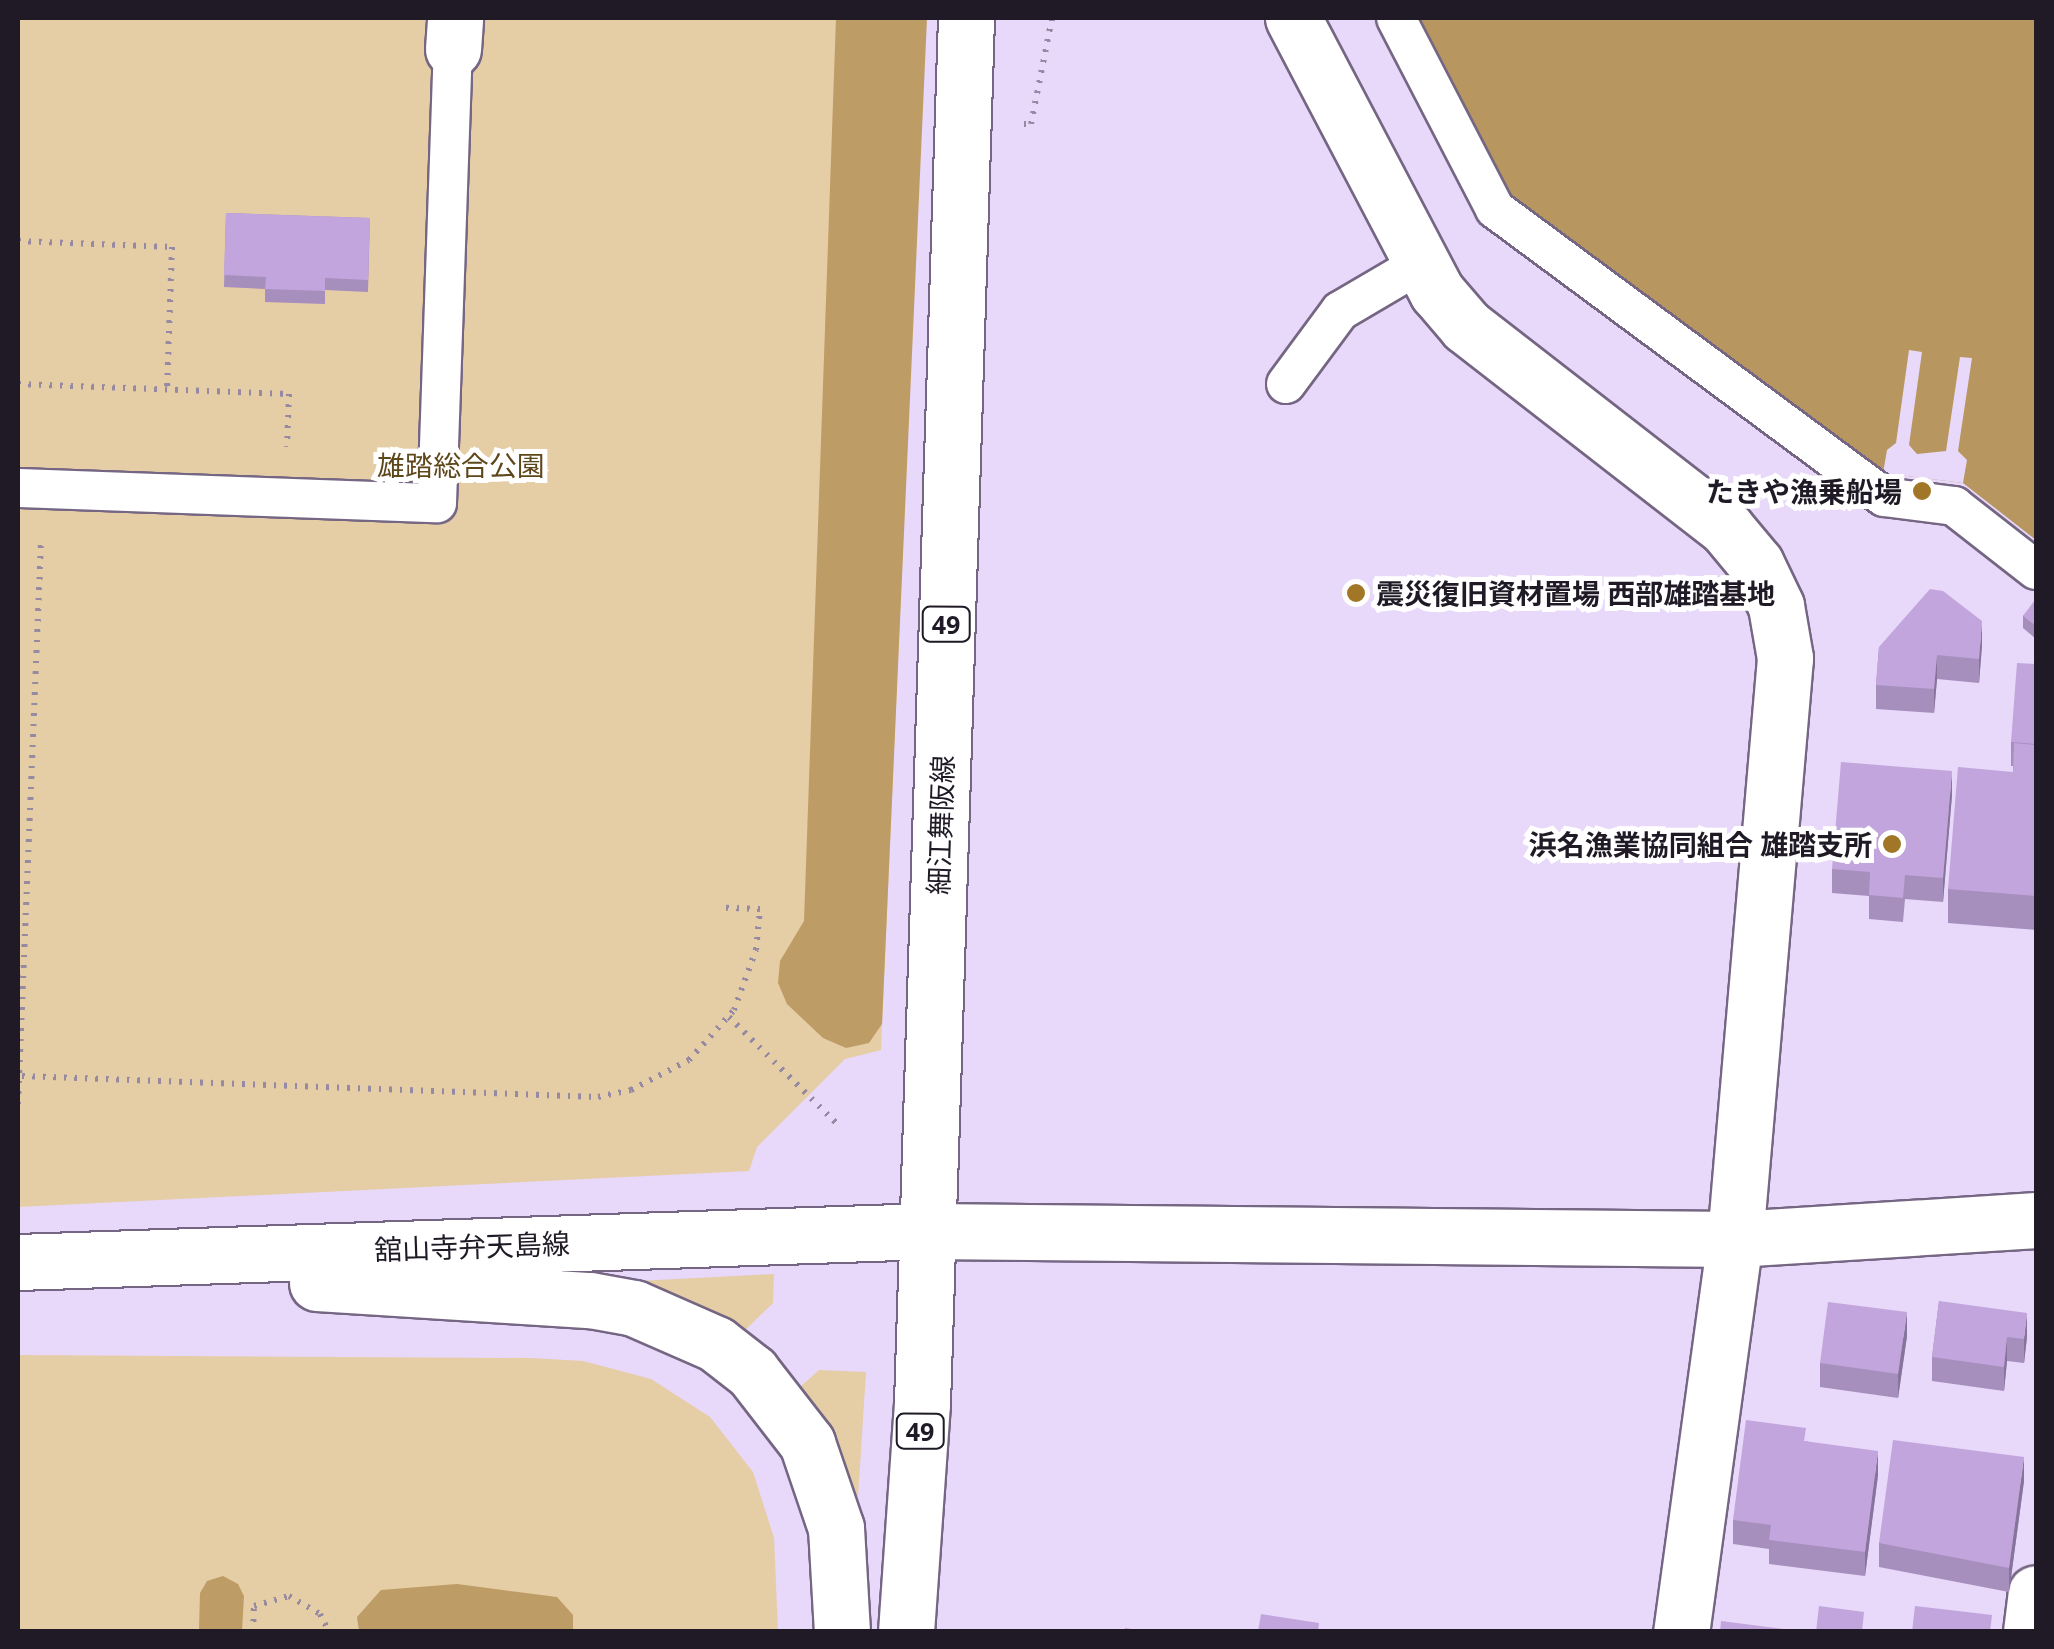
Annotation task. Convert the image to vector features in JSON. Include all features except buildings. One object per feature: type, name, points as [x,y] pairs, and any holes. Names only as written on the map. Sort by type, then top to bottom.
[{"type":"main road","name":"細江舞阪線","points":[[906,1632],[927,1231],[966,18]]},
{"type":"main road","points":[[1293,18],[1420,264],[1466,326],[1726,528],[1756,564],[1776,606],[1784,658],[1735,1239],[1681,1632]]},
{"type":"main road","name":"舘山寺弁天島線","points":[[18,1263],[927,1231],[1735,1239],[2036,1220]]},
{"type":"main road","points":[[18,1263],[590,1300],[676,1323],[752,1372],[807,1443],[836,1528],[842,1632]]},
{"type":"main road","points":[[2031,1632],[2036,1593]]},
{"type":"lane","points":[[1396,18],[1495,209],[1884,497],[1954,506],[2036,570]]},
{"type":"lane","points":[[30,489],[437,503],[454,33]]},
{"type":"lane","points":[[1286,384],[1340,311],[1420,264]]},
{"type":"path","points":[[1013,124],[1031,124],[1052,18]]},
{"type":"path","points":[[18,242],[172,247],[167,390]]},
{"type":"path","points":[[18,384],[289,394],[285,498]]},
{"type":"path","points":[[18,1104],[22,1076],[30,489]]},
{"type":"path","points":[[22,1076],[598,1096],[662,1078],[689,1060],[729,1017],[748,981],[760,908],[726,908]]},
{"type":"path","points":[[729,1017],[837,1124]]},
{"type":"path","points":[[253,1632],[254,1606],[289,1596],[320,1614],[329,1632]]},
{"type":"green space","name":"雄踏総合公園","points":[[18,18],[926,18],[881,1050],[845,1059],[757,1147],[749,1171],[18,1207]]},
{"type":"green space","points":[[774,1274],[773,1303],[741,1334],[638,1281]]},
{"type":"green space","points":[[18,1355],[530,1358],[583,1361],[651,1379],[710,1417],[753,1472],[774,1538],[778,1631],[18,1632]]},
{"type":"green space","points":[[819,1370],[866,1372],[858,1497],[799,1388]]},
{"type":"shaded area","points":[[836,18],[927,18],[882,1024],[869,1043],[846,1048],[823,1038],[787,1004],[778,983],[780,961],[804,921]]},
{"type":"shaded area","points":[[1417,18],[2036,18],[2036,540],[1963,483],[1883,473],[1510,197]]},
{"type":"shaded area","points":[[223,1576],[238,1584],[244,1596],[242,1631],[199,1631],[200,1593],[207,1581]]},
{"type":"shaded area","points":[[457,1584],[557,1597],[573,1615],[573,1631],[359,1631],[357,1617],[381,1590]]},
{"type":"pier","points":[[1909,350],[1922,352],[1909,445],[1917,454],[1946,451],[1960,357],[1972,358],[1958,451],[1967,460],[1963,483],[1883,473],[1887,450],[1896,443]]},
{"type":"place","name":"たきや漁乗船場","points":[[1922,491]]},
{"type":"place","name":"震災復旧資材置場 西部雄踏基地","points":[[1356,593]]},
{"type":"place","name":"浜名漁業協同組合 雄踏支所","points":[[1892,844]]}]
